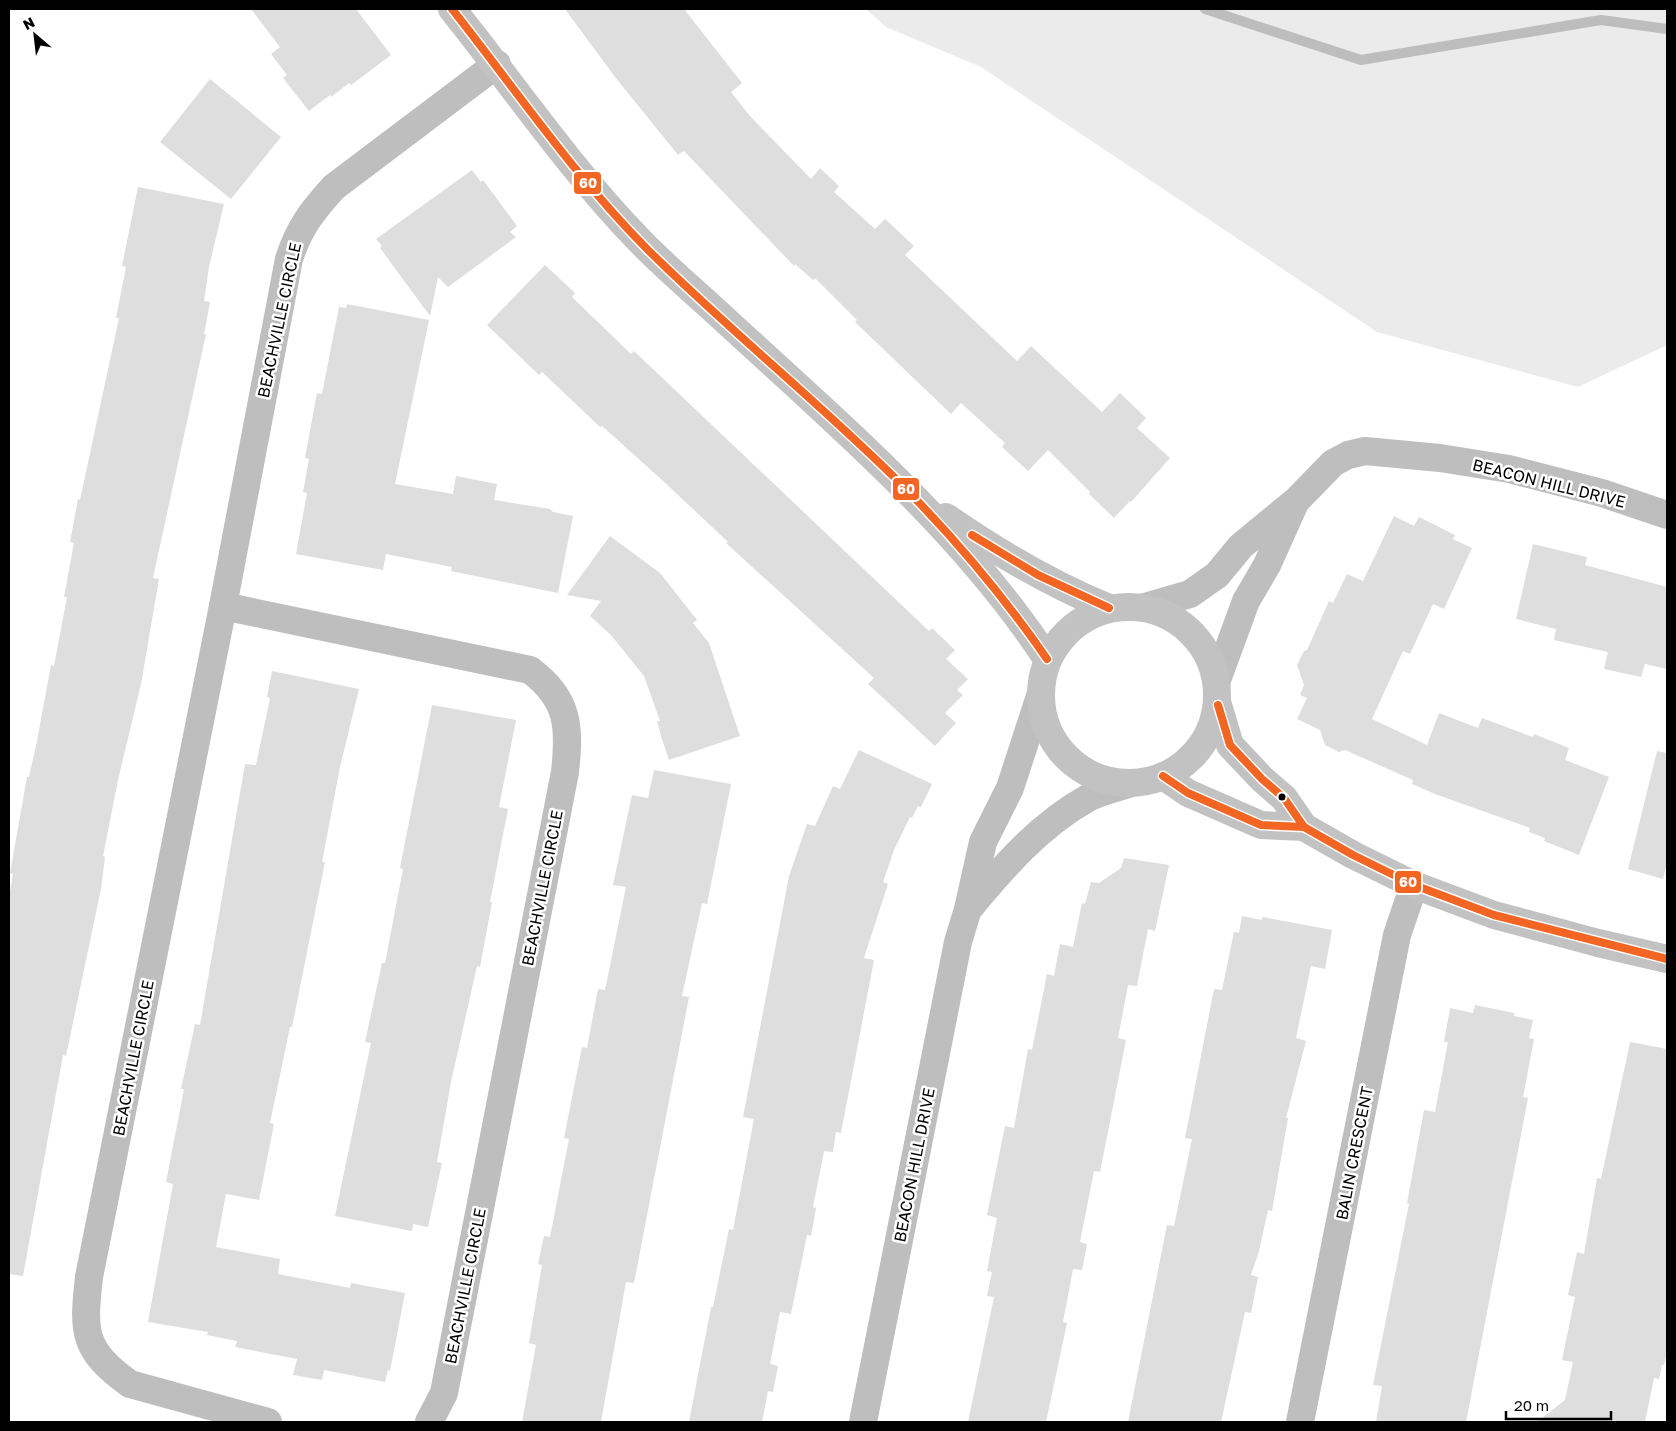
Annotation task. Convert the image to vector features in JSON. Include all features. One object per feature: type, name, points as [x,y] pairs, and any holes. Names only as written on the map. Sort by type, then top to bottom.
[{"type":"street","points":[[452,9],[589,186],[641,242],[906,489],[1018,615],[1047,659]]},
{"type":"street","name":"BEACHVILLE CIRCLE","points":[[268,1422],[130,1384],[113,1372],[96,1355],[86,1332],[89,1277],[223,606],[289,259],[297,234],[312,211],[334,187],[496,64]]},
{"type":"street","name":"BEACON HILL DRIVE","points":[[1145,607],[1190,594],[1217,575],[1241,546],[1297,500],[1333,463],[1348,455],[1365,451],[1440,458],[1509,469],[1602,493],[1667,515]]},
{"type":"street","points":[[906,489],[997,552],[1067,591],[1109,608]]},
{"type":"street","name":"BEACON HILL DRIVE","points":[[1217,692],[1246,601],[1267,565],[1297,500]]},
{"type":"street","name":"BEACHVILLE CIRCLE","points":[[223,606],[530,670],[542,679],[552,691],[566,720],[569,738],[565,772],[444,1393],[429,1422]]},
{"type":"street","points":[[1217,692],[1212,728],[1200,748],[1184,764],[1164,776],[1148,782],[1131,783],[1103,780],[1078,768],[1058,748],[1045,723],[1040,696],[1047,659],[1062,636],[1083,619],[1109,608],[1127,606],[1145,607],[1171,616],[1193,632],[1208,654],[1230,745],[1262,779],[1284,798],[1304,827],[1353,855],[1414,885],[1494,915],[1598,943],[1667,959]]},
{"type":"street","name":"BEACON HILL DRIVE","points":[[863,1422],[958,942],[968,909],[983,842],[1010,788],[1040,696]]},
{"type":"street","points":[[1164,776],[1188,793],[1261,825],[1304,827]]},
{"type":"street","name":"BEACON HILL DRIVE","points":[[968,909],[1009,860],[1051,822],[1089,797],[1131,783]]},
{"type":"street","name":"BALIN CRESCENT","points":[[1300,1422],[1397,935],[1414,885]]},
{"type":"shaded area","points":[[866,9],[1667,9],[1667,345],[1578,387],[1377,332],[981,67],[886,27]]},
{"type":"building","points":[[251,9],[356,9],[391,55],[351,85],[349,83],[309,111],[283,78],[287,75],[271,54],[280,47]]},
{"type":"building","points":[[565,9],[684,9],[742,83],[731,92],[750,116],[811,179],[820,168],[839,186],[834,192],[875,229],[885,219],[914,246],[905,255],[1017,361],[1031,346],[1102,412],[1120,393],[1146,418],[1137,428],[1170,458],[1131,502],[1114,518],[1048,450],[1028,471],[1002,447],[1005,443],[961,403],[951,414],[855,322],[857,320],[815,278],[813,280],[795,264],[794,266],[684,151],[678,155],[615,77]]},
{"type":"building","points":[[210,79],[281,137],[231,199],[160,142]]},
{"type":"building","points":[[472,170],[481,182],[483,180],[517,226],[510,232],[516,237],[448,287],[438,277],[430,316],[380,248],[382,246],[376,239]]},
{"type":"building","points":[[138,187],[224,204],[209,267],[204,301],[210,302],[204,334],[206,334],[153,578],[159,579],[141,684],[118,780],[103,856],[105,857],[101,889],[66,1056],[63,1055],[23,1276],[9,1274],[9,897],[13,874],[10,873],[27,777],[29,777],[37,741],[51,665],[54,666],[67,597],[64,597],[74,543],[70,542],[119,318],[116,318],[126,267],[122,266]]},
{"type":"building","points":[[545,265],[575,293],[572,297],[631,354],[634,351],[929,631],[932,628],[955,650],[946,659],[968,679],[957,690],[963,695],[945,713],[956,723],[935,746],[868,684],[874,678],[726,543],[728,542],[662,480],[602,426],[600,427],[542,372],[539,375],[487,325]]},
{"type":"building","points":[[347,304],[429,320],[395,484],[453,494],[456,476],[497,484],[494,500],[550,509],[553,512],[573,516],[558,593],[451,571],[452,567],[386,554],[383,570],[296,554],[307,493],[303,492],[309,459],[305,458],[317,393],[322,394],[339,307],[346,308]]},
{"type":"building","points":[[1394,516],[1414,526],[1419,517],[1455,535],[1453,539],[1472,548],[1444,609],[1433,604],[1410,654],[1403,651],[1372,719],[1427,745],[1439,713],[1478,728],[1482,718],[1533,737],[1534,734],[1569,748],[1565,760],[1609,777],[1579,855],[1544,841],[1545,838],[1529,832],[1530,828],[1435,794],[1412,784],[1413,780],[1345,750],[1339,752],[1325,745],[1320,730],[1297,719],[1307,698],[1300,695],[1304,685],[1297,665],[1304,651],[1307,650],[1329,601],[1333,603],[1347,574],[1363,581]]},
{"type":"building","points":[[610,536],[660,573],[697,620],[693,623],[709,643],[740,736],[669,760],[657,721],[660,721],[644,676],[611,635],[590,616],[601,601],[567,595]]},
{"type":"building","points":[[1533,544],[1587,557],[1585,565],[1667,587],[1667,669],[1645,664],[1641,677],[1604,669],[1608,652],[1554,640],[1556,629],[1516,619]]},
{"type":"building","points":[[272,671],[359,689],[340,767],[322,862],[325,862],[292,1027],[290,1027],[270,1123],[274,1124],[259,1200],[226,1194],[216,1247],[280,1259],[278,1274],[350,1288],[351,1283],[405,1293],[390,1371],[388,1370],[385,1382],[324,1370],[322,1380],[293,1375],[297,1359],[235,1347],[237,1341],[207,1335],[208,1332],[148,1322],[173,1184],[166,1182],[184,1089],[181,1089],[195,1024],[200,1025],[245,764],[256,765],[270,698],[267,697]]},
{"type":"building","points":[[432,705],[516,720],[499,807],[508,809],[480,967],[477,966],[451,1082],[437,1162],[442,1163],[428,1227],[413,1224],[412,1231],[335,1216],[371,1043],[365,1042],[382,963],[385,963],[403,869],[400,868]]},
{"type":"building","points":[[859,750],[932,784],[921,807],[918,806],[912,818],[910,817],[894,850],[883,882],[888,884],[864,958],[874,960],[841,1133],[836,1132],[833,1152],[824,1151],[813,1207],[816,1208],[811,1236],[807,1235],[791,1314],[780,1312],[770,1364],[778,1366],[773,1392],[768,1391],[762,1422],[689,1422],[711,1307],[713,1307],[729,1229],[733,1230],[754,1119],[743,1117],[789,876],[807,824],[815,826],[833,786],[840,789]]},
{"type":"building","points":[[1657,751],[1667,753],[1667,863],[1663,879],[1628,869]]},
{"type":"building","points":[[654,770],[731,784],[707,904],[702,903],[682,996],[689,997],[634,1283],[626,1282],[601,1422],[522,1422],[536,1345],[529,1343],[542,1265],[538,1264],[544,1236],[550,1237],[569,1139],[564,1138],[582,1047],[587,1048],[598,989],[605,990],[626,887],[613,885],[632,795],[648,798]]},
{"type":"building","points":[[1124,858],[1169,865],[1155,931],[1148,929],[1137,986],[1128,985],[1118,1038],[1126,1040],[1100,1172],[1094,1171],[1080,1242],[1087,1244],[1082,1270],[1073,1269],[1063,1322],[1067,1323],[1046,1422],[968,1422],[994,1297],[987,1296],[992,1272],[987,1271],[997,1218],[987,1215],[1005,1126],[1014,1128],[1028,1049],[1032,1050],[1047,974],[1054,976],[1060,944],[1073,947],[1082,903],[1085,904],[1091,882],[1099,883],[1121,868]]},
{"type":"building","points":[[1242,916],[1262,920],[1262,917],[1332,930],[1325,969],[1311,966],[1296,1038],[1306,1041],[1286,1118],[1288,1118],[1272,1211],[1268,1210],[1259,1251],[1251,1275],[1258,1277],[1251,1313],[1245,1312],[1221,1422],[1128,1422],[1167,1225],[1174,1226],[1192,1139],[1185,1138],[1214,989],[1222,990],[1234,932],[1239,933]]},
{"type":"building","points":[[1475,1005],[1514,1013],[1514,1016],[1533,1020],[1529,1038],[1534,1039],[1523,1097],[1528,1098],[1466,1422],[1376,1422],[1382,1386],[1373,1385],[1409,1204],[1407,1203],[1424,1110],[1435,1112],[1448,1042],[1444,1042],[1450,1008],[1473,1013]]},
{"type":"building","points":[[1630,1042],[1667,1049],[1667,1352],[1664,1365],[1662,1365],[1659,1379],[1654,1378],[1645,1422],[1537,1422],[1565,1400],[1573,1362],[1562,1360],[1575,1297],[1568,1295],[1577,1252],[1584,1254],[1597,1178],[1601,1179]]},
{"type":"waterway","points":[[1205,9],[1361,60],[1601,20],[1667,29]]},
{"type":"transit line","name":"60","points":[[452,9],[571,163],[621,222],[678,279],[835,421],[917,500],[957,543],[994,588],[1047,659]]},
{"type":"transit line","name":"60","points":[[972,535],[1038,575],[1109,608]]},
{"type":"transit line","name":"60","points":[[1218,705],[1230,745],[1262,779],[1284,798],[1304,827],[1353,855],[1414,885],[1494,915],[1667,959]]},
{"type":"transit line","name":"60","points":[[1163,776],[1188,793],[1261,825],[1304,827]]}]
